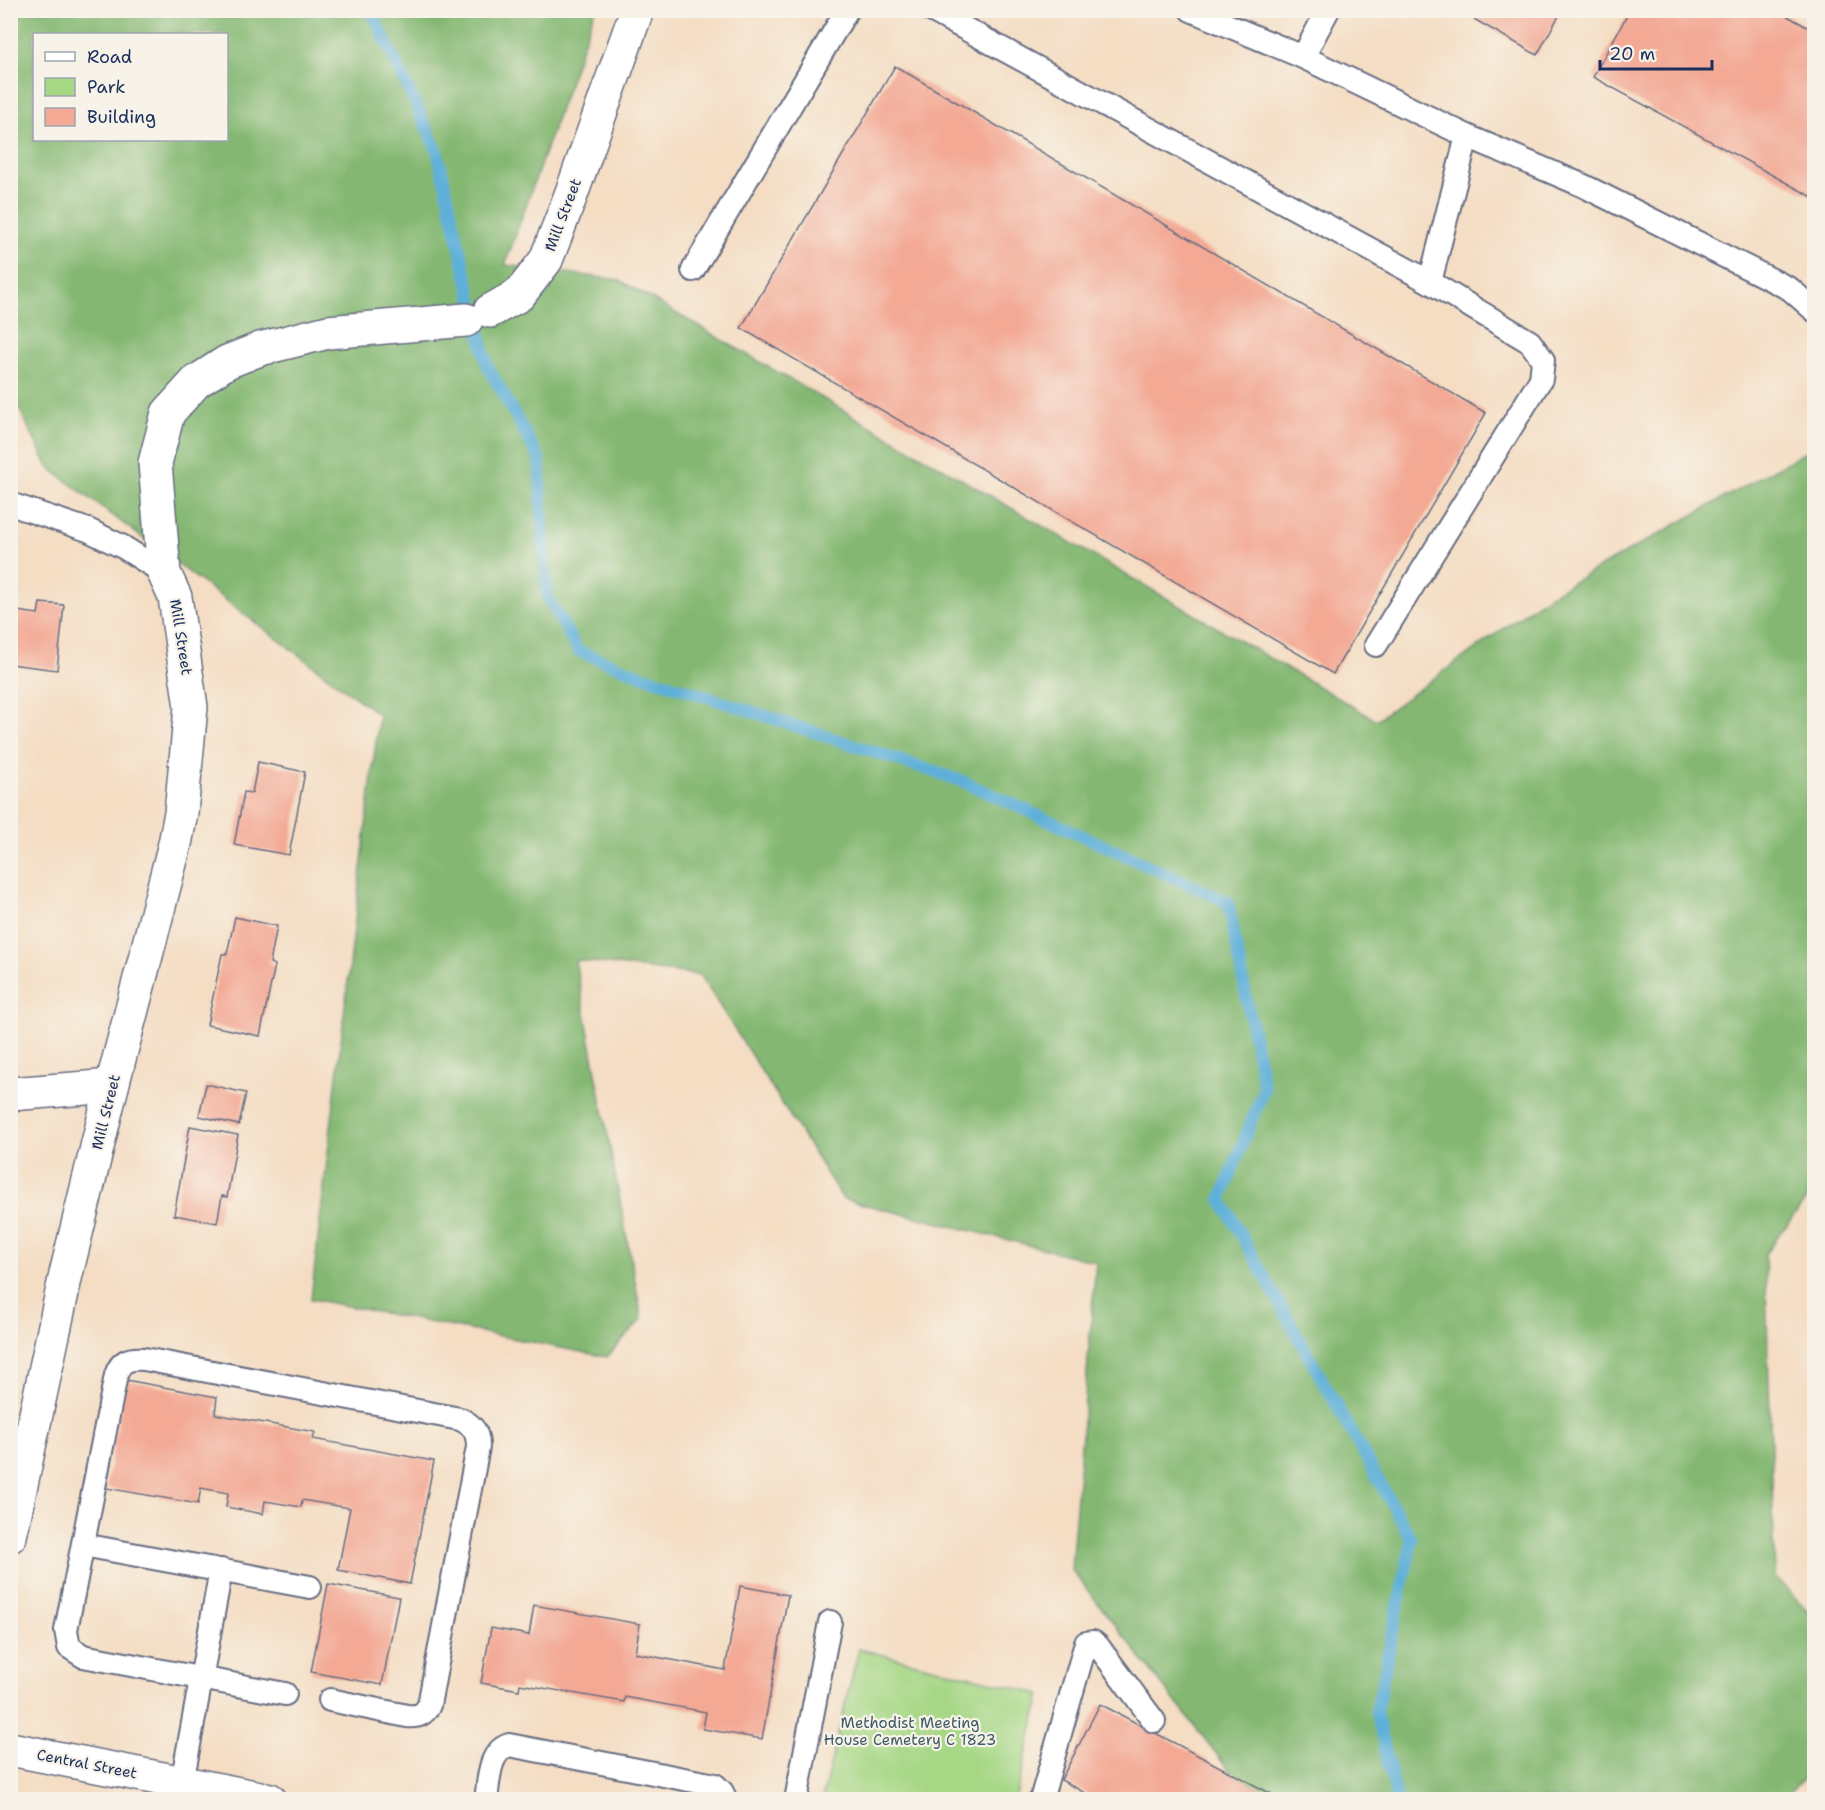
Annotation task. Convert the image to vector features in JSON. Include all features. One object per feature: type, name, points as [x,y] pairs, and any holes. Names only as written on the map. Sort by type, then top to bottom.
[{"type":"street","name":"Mill Street","points":[[10,1536],[66,1274],[181,813],[191,707],[175,597],[164,573],[155,464],[168,413],[196,382],[227,362],[260,349],[328,332],[478,315],[519,295],[546,260],[637,10]]},
{"type":"street","points":[[10,1094],[112,1086]]},
{"type":"street","name":"Central Street","points":[[10,1749],[270,1800]]},
{"type":"lane","points":[[693,270],[847,10]]},
{"type":"lane","points":[[931,10],[1430,282],[1530,342],[1544,360],[1541,379],[1376,645]]},
{"type":"lane","points":[[1191,10],[1303,57],[1467,136],[1584,186],[1790,289],[1815,310]]},
{"type":"lane","points":[[1303,57],[1328,10]]},
{"type":"lane","points":[[1430,282],[1467,136]]},
{"type":"lane","points":[[10,504],[88,530],[123,547],[164,573]]},
{"type":"lane","points":[[285,1694],[83,1656],[69,1647],[66,1630],[116,1375],[119,1366],[124,1361],[133,1358],[144,1359],[460,1419],[475,1429],[478,1447],[429,1705],[422,1714],[415,1717],[330,1700]]},
{"type":"lane","points":[[83,1545],[310,1587]]},
{"type":"lane","points":[[182,1783],[221,1570]]},
{"type":"lane","points":[[796,1800],[830,1622]]},
{"type":"lane","points":[[1041,1800],[1086,1643],[1089,1641],[1098,1646],[1154,1720]]},
{"type":"lane","points":[[486,1800],[495,1755],[501,1748],[509,1745],[715,1785],[722,1791],[726,1800]]},
{"type":"green space","points":[[595,10],[505,265],[619,280],[1376,720],[1547,597],[1814,447],[1814,1189],[1765,1254],[1775,1577],[1814,1617],[1814,1767],[1784,1799],[1252,1799],[1071,1569],[1096,1262],[843,1199],[700,975],[575,960],[642,1319],[607,1357],[311,1299],[379,715],[48,467],[11,392],[11,11]]},
{"type":"green space","name":"Methodist Meeting House Cemetery C 1823","points":[[859,1649],[1041,1694],[1015,1799],[822,1799]]},
{"type":"building","points":[[1458,10],[1562,10],[1537,55]]},
{"type":"building","points":[[1630,10],[1777,10],[1814,31],[1814,198],[1593,77]]},
{"type":"building","points":[[895,66],[1486,413],[1333,674],[741,328]]},
{"type":"building","points":[[40,603],[64,605],[57,670],[10,664],[10,610],[38,614]]},
{"type":"building","points":[[258,762],[305,772],[289,855],[234,845],[244,792],[252,793]]},
{"type":"building","points":[[235,917],[277,926],[270,963],[275,965],[260,1036],[207,1025],[222,954],[227,954]]},
{"type":"building","points":[[206,1084],[246,1093],[239,1125],[199,1116]]},
{"type":"building","points":[[190,1126],[238,1135],[227,1197],[222,1196],[217,1223],[174,1215]]},
{"type":"building","points":[[126,1380],[217,1397],[215,1414],[315,1432],[313,1439],[434,1461],[410,1584],[338,1570],[350,1508],[302,1500],[301,1507],[265,1501],[263,1514],[226,1507],[228,1493],[201,1488],[198,1504],[106,1488]]},
{"type":"building","points":[[328,1584],[399,1597],[382,1685],[311,1672]]},
{"type":"building","points":[[740,1586],[788,1595],[762,1739],[703,1729],[706,1712],[625,1697],[624,1702],[520,1684],[519,1690],[481,1683],[491,1628],[529,1635],[534,1605],[640,1624],[635,1653],[725,1670]]},
{"type":"building","points":[[1100,1704],[1283,1800],[1098,1800],[1061,1780]]},
{"type":"waterway","points":[[371,10],[437,150],[487,365],[539,458],[547,596],[578,651],[641,675],[962,781],[1228,902],[1264,1089],[1221,1199],[1412,1540],[1376,1712],[1397,1800]]}]
